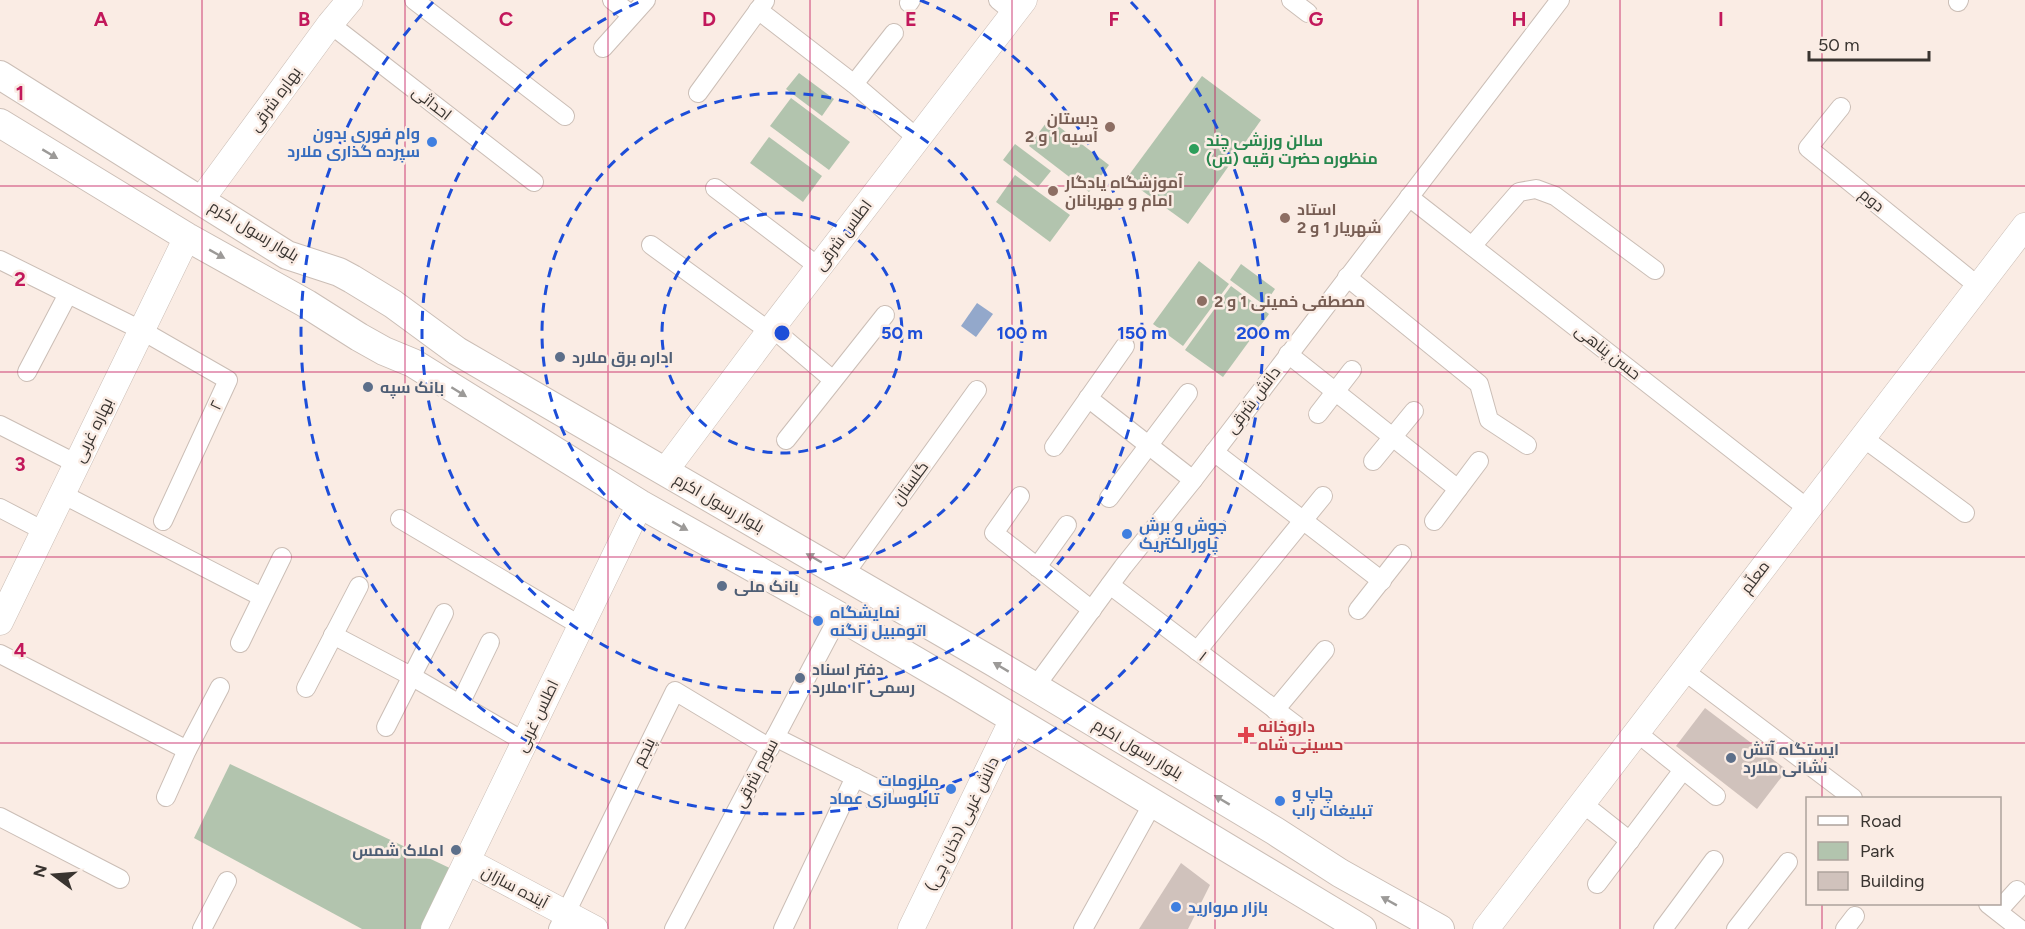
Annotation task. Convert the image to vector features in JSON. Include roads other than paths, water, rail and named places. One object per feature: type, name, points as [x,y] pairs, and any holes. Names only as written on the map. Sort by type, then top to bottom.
[{"type":"main road","name":"بلوار رسول اکرم","points":[[0,75],[287,255],[339,272],[351,279],[393,304],[457,351],[1035,687],[1275,831],[1340,873],[1440,929]]},
{"type":"main road","points":[[0,123],[187,237],[307,304],[359,338],[413,363]]},
{"type":"main road","points":[[307,304],[334,309],[344,302],[347,291],[312,264]]},
{"type":"main road","points":[[435,334],[407,326],[399,330],[394,344],[413,363],[640,504],[839,616],[1362,929]]},
{"type":"main road","points":[[1243,857],[1257,860],[1273,858],[1279,851],[1280,841],[1275,831]]},
{"type":"main road","points":[[1329,910],[1321,894],[1324,881],[1340,873]]},
{"type":"street","name":"بهاره شرقی","points":[[201,200],[350,0]]},
{"type":"street","points":[[414,0],[565,116]]},
{"type":"street","points":[[612,0],[632,15]]},
{"type":"street","points":[[603,48],[646,0]]},
{"type":"street","points":[[1291,0],[1308,13]]},
{"type":"street","name":"دانش شرقی","points":[[1035,687],[1110,585],[1560,0]]},
{"type":"street","name":"اطلس شرقی","points":[[665,471],[917,138],[1012,4]]},
{"type":"street","points":[[698,93],[762,5],[917,138]]},
{"type":"street","name":"احداثی","points":[[330,24],[534,182]]},
{"type":"street","points":[[854,84],[894,33]]},
{"type":"street","name":"دوم","points":[[1841,107],[1808,148],[1978,286]]},
{"type":"street","points":[[715,188],[819,267]]},
{"type":"street","points":[[1472,246],[1519,192],[1536,189],[1555,196],[1655,270]]},
{"type":"street","name":"حسن پناهی","points":[[1409,197],[1807,508]]},
{"type":"street","name":"بهاره غربی","points":[[0,622],[6,594],[44,531],[187,237]]},
{"type":"street","name":"معلّم","points":[[1485,929],[1978,286],[2020,243]]},
{"type":"street","points":[[651,245],[771,330],[833,380]]},
{"type":"street","points":[[0,260],[141,330]]},
{"type":"street","points":[[1347,277],[1479,384],[1489,420],[1527,445]]},
{"type":"street","points":[[27,372],[68,294]]},
{"type":"street","points":[[786,440],[885,315]]},
{"type":"street","name":"۲","points":[[141,330],[228,380],[163,521]]},
{"type":"street","points":[[1054,447],[1125,346]]},
{"type":"street","points":[[1288,354],[1458,489]]},
{"type":"street","points":[[1318,414],[1352,370]]},
{"type":"street","name":"گلستان","points":[[844,575],[977,390]]},
{"type":"street","points":[[1109,498],[1188,393]]},
{"type":"street","points":[[1088,398],[1193,480]]},
{"type":"street","points":[[1373,461],[1414,411]]},
{"type":"street","points":[[0,425],[76,464]]},
{"type":"street","points":[[1862,436],[1965,513]]},
{"type":"street","points":[[1214,452],[1382,581]]},
{"type":"street","points":[[1434,521],[1479,461]]},
{"type":"street","points":[[62,494],[262,597]]},
{"type":"street","points":[[1020,496],[994,533],[1092,610]]},
{"type":"street","points":[[1197,651],[1323,496]]},
{"type":"street","name":"اطلس غربی","points":[[434,929],[640,504]]},
{"type":"street","points":[[0,508],[44,531]]},
{"type":"street","points":[[400,519],[581,626]]},
{"type":"street","points":[[1037,567],[1067,525]]},
{"type":"street","points":[[1358,610],[1402,554]]},
{"type":"street","points":[[240,643],[282,557]]},
{"type":"street","name":"۱","points":[[1110,585],[1297,726]]},
{"type":"street","points":[[306,688],[358,586]]},
{"type":"street","points":[[386,727],[444,613]]},
{"type":"street","name":"سوم شرقی","points":[[674,929],[839,616]]},
{"type":"street","points":[[333,635],[411,676],[525,742]]},
{"type":"street","points":[[460,704],[490,642]]},
{"type":"street","points":[[1275,710],[1325,650]]},
{"type":"street","points":[[0,654],[187,750]]},
{"type":"street","points":[[1683,670],[1852,797]]},
{"type":"street","points":[[166,797],[187,750],[220,687]]},
{"type":"street","name":"پنجم","points":[[562,921],[675,691],[772,742]]},
{"type":"street","name":"دانش غربی (دخان چی)","points":[[911,929],[1013,719]]},
{"type":"street","points":[[1636,732],[1716,796]]},
{"type":"street","points":[[772,742],[855,777],[884,792]]},
{"type":"street","points":[[1597,885],[1683,770]]},
{"type":"street","points":[[783,929],[855,777]]},
{"type":"street","points":[[1083,929],[1153,803]]},
{"type":"street","points":[[1582,803],[1630,841]]},
{"type":"street","points":[[0,817],[120,879]]},
{"type":"street","points":[[1663,929],[1714,860]]},
{"type":"street","name":"آینده سازان","points":[[467,861],[562,921],[595,929]]},
{"type":"street","points":[[1736,929],[1788,862]]},
{"type":"street","points":[[202,929],[227,881]]},
{"type":"street","points":[[2001,901],[2017,890]]},
{"type":"street","points":[[1993,907],[2020,929]]},
{"type":"water","points":[[977,303],[993,314],[976,337],[961,326]]},
{"type":"place","name":"دبستان آسیه 1 و 2","points":[[1110,127]]},
{"type":"place","name":"وام فوری بدون سپرده گذاری ملارد","points":[[432,142]]},
{"type":"place","name":"سالن ورزشی چند منظوره حضرت رقیه (س)","points":[[1194,149]]},
{"type":"place","name":"آموزشگاه یادگار امام و مهربانان","points":[[1053,191]]},
{"type":"place","name":"استاد شهریار 1 و 2","points":[[1285,218]]},
{"type":"place","name":"مصطفی خمینی 1 و 2","points":[[1202,301]]},
{"type":"place","name":"اداره برق ملارد","points":[[560,357]]},
{"type":"place","name":"بانک سپه","points":[[368,387]]},
{"type":"place","name":"جوش و برش پاورالکتریک","points":[[1127,534]]},
{"type":"place","name":"بانک ملی","points":[[722,586]]},
{"type":"place","name":"نمایشگاه اتومبیل زنگنه","points":[[818,621]]},
{"type":"place","name":"دفتر اسناد رسمی ۱۲ ملارد","points":[[800,678]]},
{"type":"place","name":"داروخانه حسینی شاه","points":[[1246,735]]},
{"type":"place","name":"ایستگاه آتش نشانی ملارد","points":[[1731,758]]},
{"type":"place","name":"ملزومات تابلوسازی عماد","points":[[951,789]]},
{"type":"place","name":"چاپ و تبلیغات راب","points":[[1280,801]]},
{"type":"place","name":"املاک شمس","points":[[456,850]]},
{"type":"place","name":"بازار مروارید","points":[[1176,907]]}]
